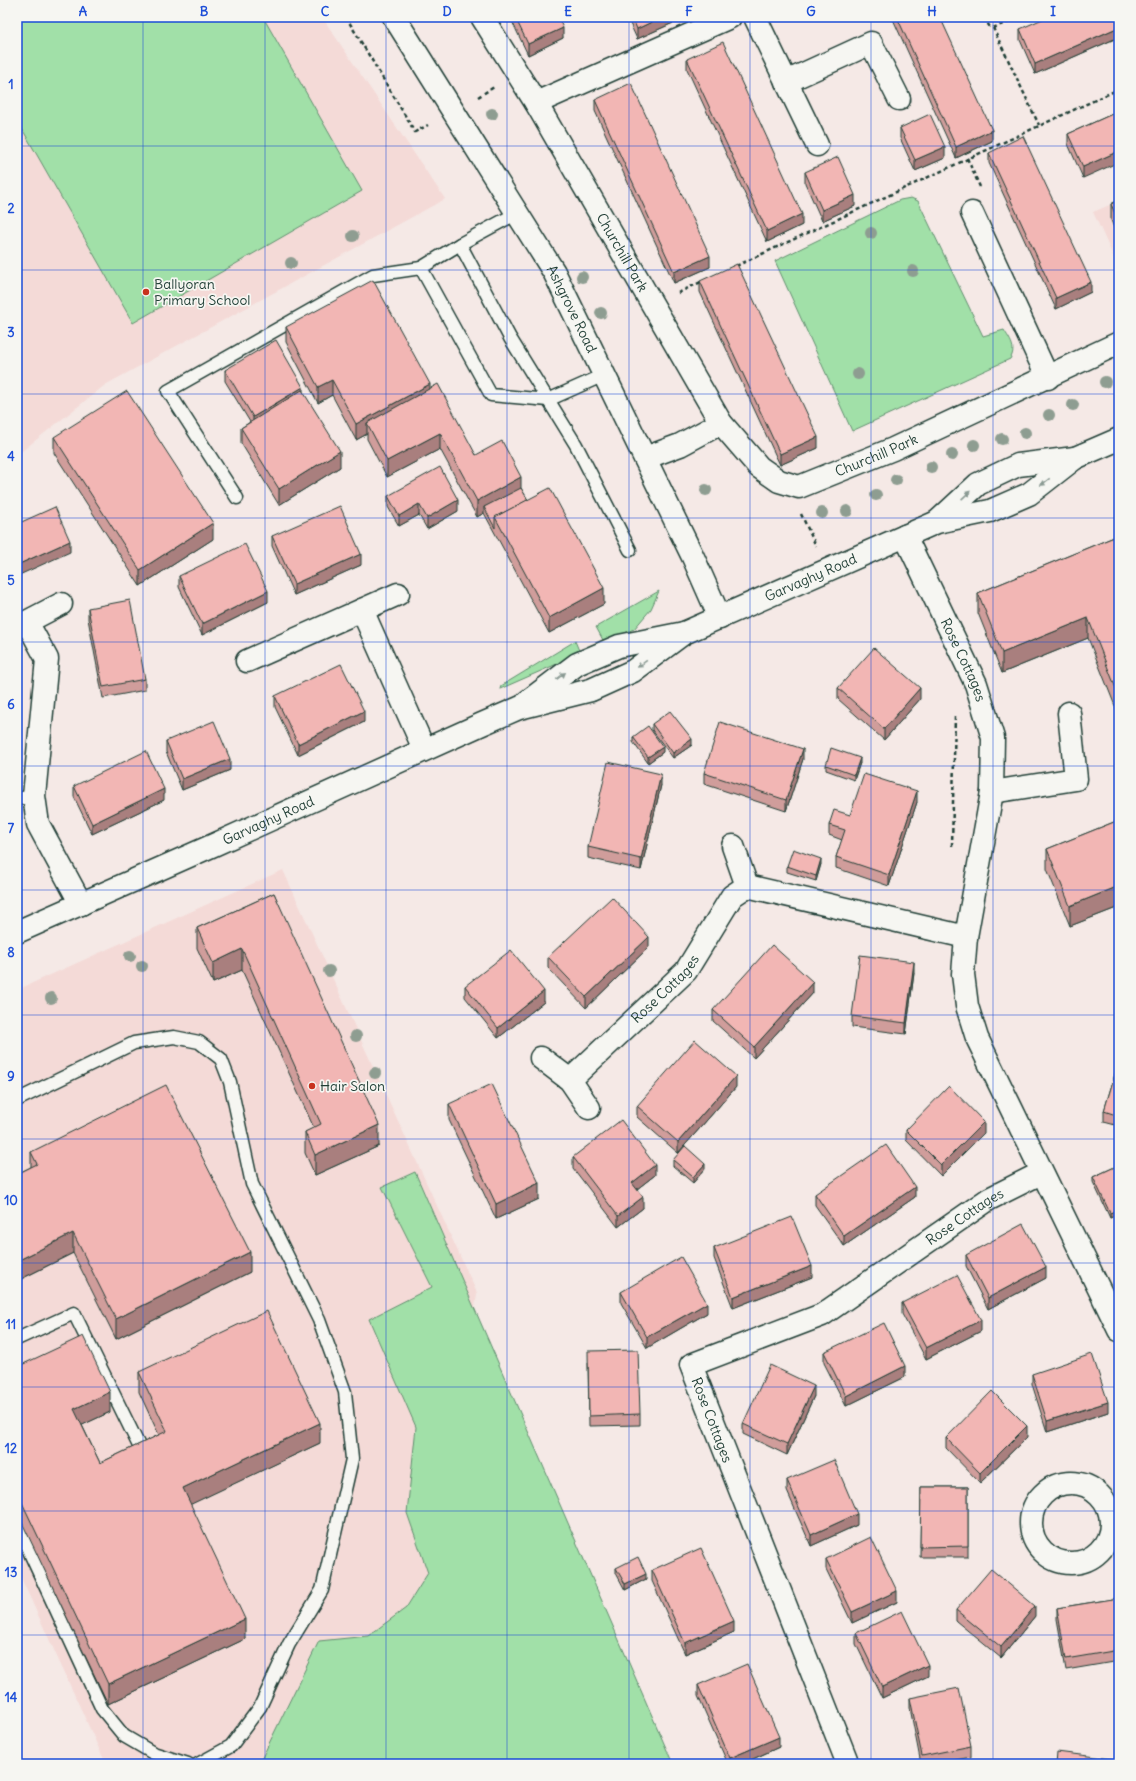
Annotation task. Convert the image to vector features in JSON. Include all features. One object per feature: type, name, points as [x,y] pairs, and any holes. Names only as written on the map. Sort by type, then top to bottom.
[{"type":"street","name":"Ashgrove Road","points":[[394,17],[554,272],[645,458],[720,618]]},
{"type":"street","name":"Churchill Park","points":[[482,17],[536,103],[720,423],[759,467],[778,481],[799,487],[893,449],[1048,378],[1119,343]]},
{"type":"street","points":[[536,103],[730,17]]},
{"type":"street","points":[[755,17],[817,145]]},
{"type":"street","points":[[786,82],[871,43],[898,99]]},
{"type":"street","points":[[972,213],[1048,378]]},
{"type":"street","points":[[645,458],[680,445],[720,423]]},
{"type":"street","name":"Garvaghy Road","points":[[519,708],[577,664],[619,646],[684,633],[937,522],[990,511],[1029,494],[1075,458],[1119,439]]},
{"type":"street","name":"Garvaghy Road","points":[[937,522],[978,484],[1018,465],[1075,458]]},
{"type":"street","name":"Rose Cottages","points":[[905,536],[976,684],[993,738],[992,792],[966,937],[963,974],[967,1006],[977,1038],[1041,1173],[1119,1330]]},
{"type":"street","points":[[247,661],[398,594]]},
{"type":"street","points":[[60,604],[22,624],[47,659],[26,798],[38,824],[81,904]]},
{"type":"street","points":[[362,610],[424,749]]},
{"type":"street","name":"Garvaghy Road","points":[[17,932],[208,848],[424,749],[519,708],[591,690],[633,671],[684,633]]},
{"type":"street","points":[[992,792],[1076,779],[1069,713]]},
{"type":"street","points":[[733,846],[747,886],[966,937]]},
{"type":"street","name":"Rose Cottages","points":[[570,1080],[686,971],[732,896],[747,886]]},
{"type":"street","points":[[541,1058],[570,1080],[589,1108]]},
{"type":"street","name":"Rose Cottages","points":[[846,1759],[691,1365],[822,1316],[989,1199],[1041,1173]]},
{"type":"lane","points":[[237,498],[168,390],[374,275],[421,268],[517,212]]},
{"type":"lane","points":[[460,244],[510,338],[576,445],[630,550]]},
{"type":"lane","points":[[421,268],[491,395],[548,400],[604,375]]},
{"type":"lane","points":[[17,1100],[134,1043],[174,1037],[199,1042],[221,1059],[230,1082],[252,1184],[319,1320],[345,1392],[352,1459],[322,1590],[289,1644],[260,1707],[231,1746],[198,1764]]},
{"type":"lane","points":[[17,1339],[74,1313],[141,1450]]},
{"type":"lane","points":[[17,1525],[102,1709],[124,1736],[153,1753],[188,1764]]},
{"type":"path","points":[[985,17],[989,26],[993,28],[1039,125]]},
{"type":"path","points":[[993,28],[1020,17]]},
{"type":"path","points":[[731,268],[1119,89]]},
{"type":"path","points":[[652,305],[710,278]]},
{"type":"path","points":[[799,487],[801,513],[827,570]]},
{"type":"path","points":[[952,850],[955,708],[976,684]]},
{"type":"shaded area","name":"Ballyoran Primary School","points":[[17,17],[322,17],[445,199],[105,385],[17,455]]},
{"type":"shaded area","points":[[1119,201],[1119,269],[1093,212]]},
{"type":"shaded area","points":[[283,870],[477,1293],[439,1571],[279,1764],[106,1764],[17,1569],[17,990]]},
{"type":"green space","points":[[17,17],[263,17],[362,191],[133,323],[17,120]]},
{"type":"green space","points":[[911,198],[918,201],[983,336],[1004,330],[1012,344],[1012,355],[1010,359],[852,431],[775,261],[900,200]]},
{"type":"green space","points":[[659,591],[651,609],[634,629],[604,642],[596,627]]},
{"type":"green space","points":[[575,641],[580,653],[500,689],[501,686]]},
{"type":"green space","points":[[415,1172],[673,1764],[259,1764],[319,1641],[368,1636],[406,1608],[428,1573],[407,1513],[416,1427],[369,1319],[432,1287],[382,1187]]},
{"type":"building","points":[[515,17],[558,17],[563,28],[528,44]]},
{"type":"building","points":[[632,17],[662,17],[637,29]]},
{"type":"building","points":[[897,17],[940,17],[992,130],[956,147]]},
{"type":"building","points":[[1047,17],[1119,17],[1119,27],[1035,64],[1020,29]]},
{"type":"building","points":[[723,42],[802,214],[767,231],[687,59]]},
{"type":"building","points":[[631,83],[710,256],[674,272],[595,100]]},
{"type":"building","points":[[1119,111],[1119,151],[1083,167],[1068,134]]},
{"type":"building","points":[[930,114],[945,147],[915,160],[900,128]]},
{"type":"building","points":[[1023,136],[1091,282],[1056,298],[989,153]]},
{"type":"building","points":[[838,157],[855,195],[822,210],[805,172]]},
{"type":"building","points":[[1119,200],[1119,223],[1111,204]]},
{"type":"building","points":[[1119,227],[1119,234],[1116,228]]},
{"type":"building","points":[[737,264],[818,437],[780,454],[700,281]]},
{"type":"building","points":[[373,280],[430,384],[356,424],[332,380],[318,387],[286,327]]},
{"type":"building","points":[[276,340],[303,387],[253,417],[225,370]]},
{"type":"building","points":[[438,384],[476,455],[502,441],[521,477],[477,501],[440,433],[387,461],[367,423]]},
{"type":"building","points":[[302,390],[340,451],[279,489],[241,428]]},
{"type":"building","points":[[127,391],[213,523],[140,570],[54,437]]},
{"type":"building","points":[[440,467],[458,500],[427,518],[419,504],[399,516],[388,496]]},
{"type":"building","points":[[521,488],[528,500],[495,517],[495,528],[484,507]]},
{"type":"building","points":[[550,488],[604,588],[549,618],[495,517]]},
{"type":"building","points":[[340,506],[361,554],[294,584],[272,536]]},
{"type":"building","points":[[55,507],[70,541],[17,565],[17,524]]},
{"type":"building","points":[[1119,535],[1119,696],[1088,618],[1002,653],[978,593]]},
{"type":"building","points":[[245,544],[268,591],[202,624],[179,576]]},
{"type":"building","points":[[130,600],[145,679],[103,687],[88,608]]},
{"type":"building","points":[[874,648],[920,688],[884,729],[838,688]]},
{"type":"building","points":[[341,664],[364,711],[298,744],[275,696]]},
{"type":"building","points":[[670,711],[692,739],[673,753],[652,724]]},
{"type":"building","points":[[214,721],[230,759],[182,779],[166,741]]},
{"type":"building","points":[[720,722],[803,749],[786,800],[704,773]]},
{"type":"building","points":[[648,726],[663,747],[648,757],[633,737]]},
{"type":"building","points":[[831,748],[860,758],[854,775],[826,765]]},
{"type":"building","points":[[146,751],[164,789],[92,824],[74,786]]},
{"type":"building","points":[[608,762],[661,774],[641,859],[588,847]]},
{"type":"building","points":[[864,774],[917,791],[889,875],[836,857],[845,830],[829,825],[834,810],[850,815]]},
{"type":"building","points":[[1119,820],[1119,886],[1070,906],[1047,849]]},
{"type":"building","points":[[793,849],[821,859],[816,876],[787,866]]},
{"type":"building","points":[[274,893],[379,1125],[315,1155],[305,1132],[321,1124],[242,949],[213,963],[197,928]]},
{"type":"building","points":[[612,897],[649,937],[586,997],[548,957]]},
{"type":"building","points":[[772,945],[813,982],[754,1047],[713,1010]]},
{"type":"building","points":[[511,950],[544,991],[498,1028],[465,986]]},
{"type":"building","points":[[860,955],[914,962],[906,1023],[852,1016]]},
{"type":"building","points":[[695,1040],[736,1076],[678,1142],[637,1106]]},
{"type":"building","points":[[1119,1061],[1119,1116],[1104,1111]]},
{"type":"building","points":[[492,1084],[539,1183],[496,1204],[449,1104]]},
{"type":"building","points":[[166,1085],[250,1252],[116,1319],[73,1233],[17,1261],[17,1174],[37,1164],[31,1152]]},
{"type":"building","points":[[949,1086],[984,1122],[941,1165],[906,1130]]},
{"type":"building","points":[[621,1120],[655,1165],[632,1183],[643,1197],[618,1216],[573,1157]]},
{"type":"building","points":[[886,1145],[915,1187],[844,1236],[815,1194]]},
{"type":"building","points":[[685,1146],[705,1164],[693,1177],[673,1160]]},
{"type":"building","points":[[1119,1165],[1119,1209],[1110,1213],[1093,1177]]},
{"type":"building","points":[[792,1217],[812,1266],[733,1297],[714,1248]]},
{"type":"building","points":[[1023,1224],[1046,1267],[988,1298],[966,1255]]},
{"type":"building","points":[[681,1257],[707,1303],[647,1337],[621,1292]]},
{"type":"building","points":[[957,1275],[981,1320],[926,1348],[902,1303]]},
{"type":"building","points":[[267,1311],[320,1423],[183,1488],[245,1619],[108,1684],[17,1492],[17,1367],[83,1336],[110,1392],[74,1409],[100,1463],[167,1431],[139,1372]]},
{"type":"building","points":[[884,1323],[905,1366],[846,1396],[824,1352]]},
{"type":"building","points":[[638,1350],[640,1414],[589,1416],[588,1351]]},
{"type":"building","points":[[1092,1354],[1108,1402],[1047,1421],[1032,1374]]},
{"type":"building","points":[[770,1365],[814,1386],[787,1444],[743,1424]]},
{"type":"building","points":[[992,1391],[1027,1426],[980,1473],[946,1438]]},
{"type":"building","points":[[834,1460],[857,1514],[811,1535],[787,1480]]},
{"type":"building","points":[[921,1487],[968,1487],[968,1546],[920,1547]]},
{"type":"building","points":[[871,1537],[897,1591],[852,1612],[826,1559]]},
{"type":"building","points":[[701,1548],[734,1621],[685,1643],[652,1570]]},
{"type":"building","points":[[638,1557],[646,1574],[625,1584],[616,1568]]},
{"type":"building","points":[[991,1569],[1035,1606],[1001,1647],[956,1610]]},
{"type":"building","points":[[1119,1598],[1119,1650],[1066,1659],[1057,1608]]},
{"type":"building","points":[[902,1611],[928,1665],[882,1687],[856,1633]]},
{"type":"building","points":[[747,1664],[779,1737],[730,1758],[698,1685]]},
{"type":"building","points":[[959,1688],[971,1746],[922,1756],[910,1698]]},
{"type":"building","points":[[1057,1752],[1119,1760],[1119,1764],[1056,1764]]},
{"type":"place","name":"Ballyoran Primary School","points":[[146,292]]},
{"type":"place","name":"Hair Salon","points":[[312,1086]]}]
